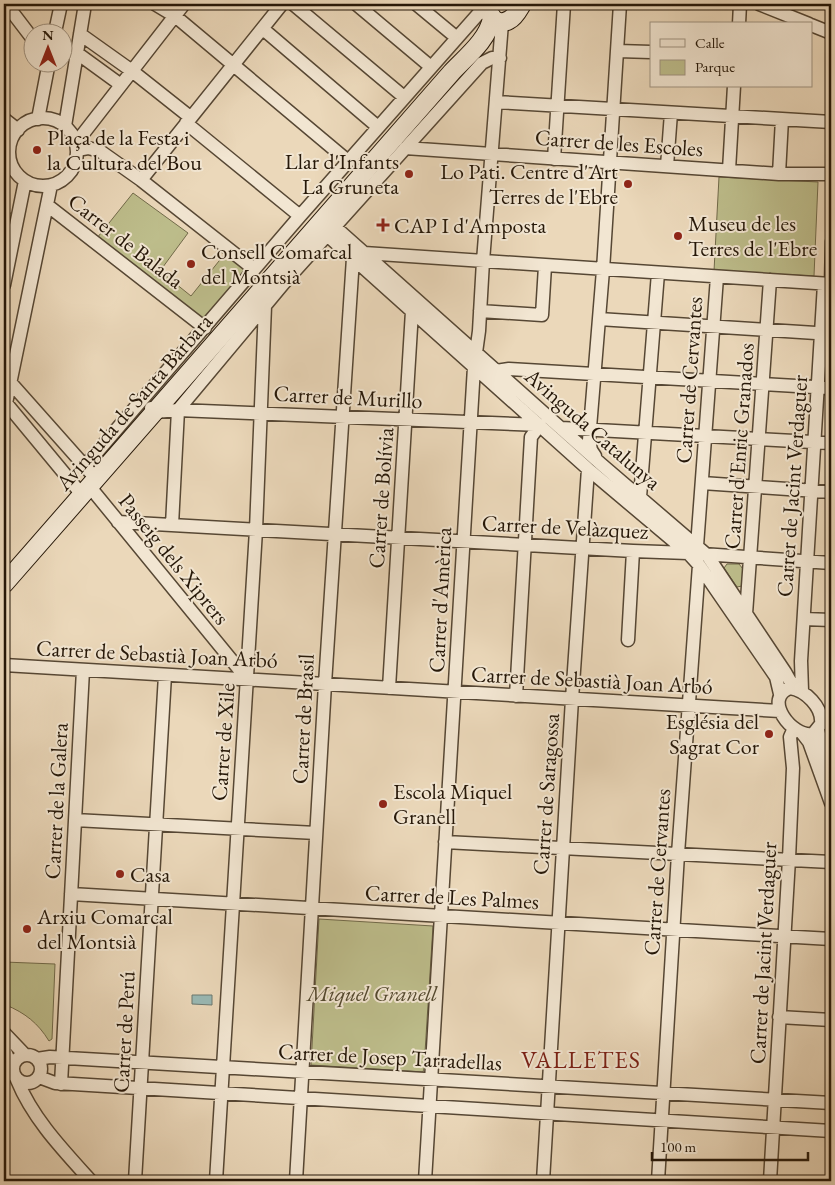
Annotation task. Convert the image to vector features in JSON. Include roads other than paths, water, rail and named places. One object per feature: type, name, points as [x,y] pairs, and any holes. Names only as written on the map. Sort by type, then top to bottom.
[{"type":"street","points":[[6,4],[22,25]]},
{"type":"street","points":[[57,22],[61,4]]},
{"type":"street","points":[[65,126],[85,4]]},
{"type":"street","points":[[155,4],[175,16],[348,161]]},
{"type":"street","points":[[169,4],[175,16]]},
{"type":"street","points":[[76,147],[184,4]]},
{"type":"street","points":[[141,180],[282,4]]},
{"type":"street","points":[[293,4],[404,98]]},
{"type":"street","points":[[356,4],[431,67]]},
{"type":"street","points":[[416,4],[457,38]]},
{"type":"street","points":[[554,159],[564,4]]},
{"type":"street","points":[[601,464],[591,450],[589,440],[603,270],[620,4]]},
{"type":"street","points":[[739,22],[740,4]]},
{"type":"street","points":[[759,4],[805,22]]},
{"type":"street","points":[[88,482],[142,400],[254,269],[457,38],[497,10]]},
{"type":"street","name":"Avinguda de Santa Bàrbara","points":[[4,584],[88,482],[155,412],[451,73],[476,47],[496,33],[497,10]]},
{"type":"street","name":"Carrer d'Amèrica","points":[[424,1181],[474,367],[500,58],[497,10]]},
{"type":"street","points":[[812,25],[831,33]]},
{"type":"street","points":[[263,29],[378,127]]},
{"type":"street","points":[[80,34],[132,71],[300,216]]},
{"type":"street","points":[[618,51],[650,52]]},
{"type":"street","points":[[77,53],[121,85]]},
{"type":"street","name":"Avinguda de Santa Bàrbara","points":[[178,410],[265,306],[482,63],[492,58],[500,58]]},
{"type":"street","points":[[38,119],[47,72]]},
{"type":"street","points":[[729,170],[734,88]]},
{"type":"street","points":[[496,102],[831,122]]},
{"type":"street","points":[[666,166],[671,113]]},
{"type":"street","points":[[4,119],[18,130]]},
{"type":"street","points":[[38,119],[53,120],[65,126],[71,134],[76,147],[75,162],[70,172],[62,180],[51,185],[36,185],[9,173],[12,138],[25,124],[38,119]]},
{"type":"street","points":[[779,174],[782,119]]},
{"type":"street","points":[[76,147],[100,151],[141,180],[254,269]]},
{"type":"street","name":"Carrer de les Escoles","points":[[405,148],[779,174],[829,173]]},
{"type":"street","points":[[4,285],[25,181]]},
{"type":"street","points":[[5,408],[7,382],[51,185]]},
{"type":"street","name":"Carrer de Balada","points":[[47,205],[204,328]]},
{"type":"street","name":"Avinguda Catalunya","points":[[331,231],[358,256],[400,285],[640,497],[692,549]]},
{"type":"street","points":[[358,256],[404,256],[828,284]]},
{"type":"street","points":[[358,256],[412,311],[588,469],[692,549],[703,560],[746,614],[798,690],[825,714],[821,719],[818,729],[813,734],[798,730]]},
{"type":"street","name":"Carrer de Brasil","points":[[296,1181],[334,534],[342,417],[358,256]]},
{"type":"street","points":[[400,285],[394,270],[396,263],[404,256]]},
{"type":"street","points":[[480,311],[542,315],[546,266]]},
{"type":"street","points":[[640,497],[658,273]]},
{"type":"street","name":"Carrer de Cervantes","points":[[692,549],[702,483],[717,277]]},
{"type":"street","name":"Carrer d'Enric Granados","points":[[746,614],[752,558],[770,280]]},
{"type":"street","name":"Carrer de Jacint Verdaguer","points":[[798,690],[815,442],[825,387],[828,284]]},
{"type":"street","name":"Carrer de Xile","points":[[216,1181],[256,530],[265,306]]},
{"type":"street","name":"Carrer de Bolívia","points":[[389,688],[412,311]]},
{"type":"street","points":[[599,319],[827,334]]},
{"type":"street","points":[[496,371],[509,368],[825,387]]},
{"type":"street","name":"Passeig dels Xiprers","points":[[7,382],[118,522],[247,679]]},
{"type":"street","points":[[142,400],[155,412]]},
{"type":"street","name":"Passeig dels Xiprers","points":[[5,408],[88,482]]},
{"type":"street","points":[[172,525],[178,410]]},
{"type":"street","name":"Carrer de Murillo","points":[[155,412],[178,410],[540,425]]},
{"type":"street","points":[[516,696],[531,436],[540,425]]},
{"type":"street","points":[[561,428],[831,443]]},
{"type":"street","name":"Carrer de Saragossa","points":[[543,1181],[588,469]]},
{"type":"street","points":[[702,483],[831,492]]},
{"type":"street","name":"Carrer de Velàzquez","points":[[118,522],[633,551],[692,549]]},
{"type":"street","points":[[628,640],[633,551]]},
{"type":"street","points":[[703,560],[752,558],[831,563]]},
{"type":"street","points":[[703,560],[776,677],[780,694]]},
{"type":"street","name":"Carrer de Cervantes","points":[[658,1181],[688,706],[703,560]]},
{"type":"street","points":[[804,618],[831,620]]},
{"type":"street","name":"Carrer de Sebastià Joan Arbó","points":[[6,666],[780,711]]},
{"type":"street","name":"Carrer de la Galera","points":[[61,1084],[83,670]]},
{"type":"street","name":"Carrer de Perú","points":[[135,1181],[165,675]]},
{"type":"street","points":[[798,690],[784,690],[778,698],[778,707],[809,742],[831,803]]},
{"type":"street","points":[[818,729],[831,771]]},
{"type":"street","name":"Carrer de Jacint Verdaguer","points":[[770,1181],[789,859],[793,768],[790,736],[798,730]]},
{"type":"street","points":[[75,820],[316,833]]},
{"type":"street","points":[[445,842],[831,862]]},
{"type":"street","name":"Carrer de Les Palmes","points":[[71,894],[831,939]]},
{"type":"street","points":[[780,1017],[831,1020]]},
{"type":"street","points":[[4,1034],[41,1067],[33,1104],[36,1115]]},
{"type":"street","points":[[4,1049],[25,1099],[61,1147],[91,1181]]},
{"type":"street","points":[[12,1067],[16,1060],[31,1057]]},
{"type":"street","name":"Carrer de Josep Tarradellas","points":[[31,1057],[302,1071],[831,1103]]},
{"type":"street","points":[[17,1080],[27,1084],[37,1079]]},
{"type":"street","name":"Carrer de Josep Tarradellas","points":[[37,1079],[61,1084],[831,1131]]},
{"type":"lane","points":[[830,219],[831,203]]},
{"type":"lane","points":[[828,284],[829,241]]},
{"type":"water","points":[[192,995],[212,995],[212,1005],[192,1004]]},
{"type":"place","name":"Plaça de la Festa i la Cultura del Bou","points":[[37,150]]},
{"type":"place","name":"Llar d'Infants La Gruneta","points":[[409,174]]},
{"type":"place","name":"Lo Pati. Centre d'Art Terres de l'Ebre","points":[[628,184]]},
{"type":"place","name":"CAP I d'Amposta","points":[[383,225]]},
{"type":"place","name":"Museu de les Terres de l'Ebre","points":[[678,236]]},
{"type":"place","name":"Consell Comarcal del Montsià","points":[[191,264]]},
{"type":"place","name":"Església del Sagrat Cor","points":[[769,734]]},
{"type":"place","name":"Escola Miquel Granell","points":[[383,804]]},
{"type":"place","name":"Casa","points":[[120,874]]},
{"type":"place","name":"Arxiu Comarcal del Montsià","points":[[27,929]]},
{"type":"district","name":"VALLETES","points":[[581,1059]]},
{"type":"park label","name":"Miquel Granell","points":[[372,993]]}]
